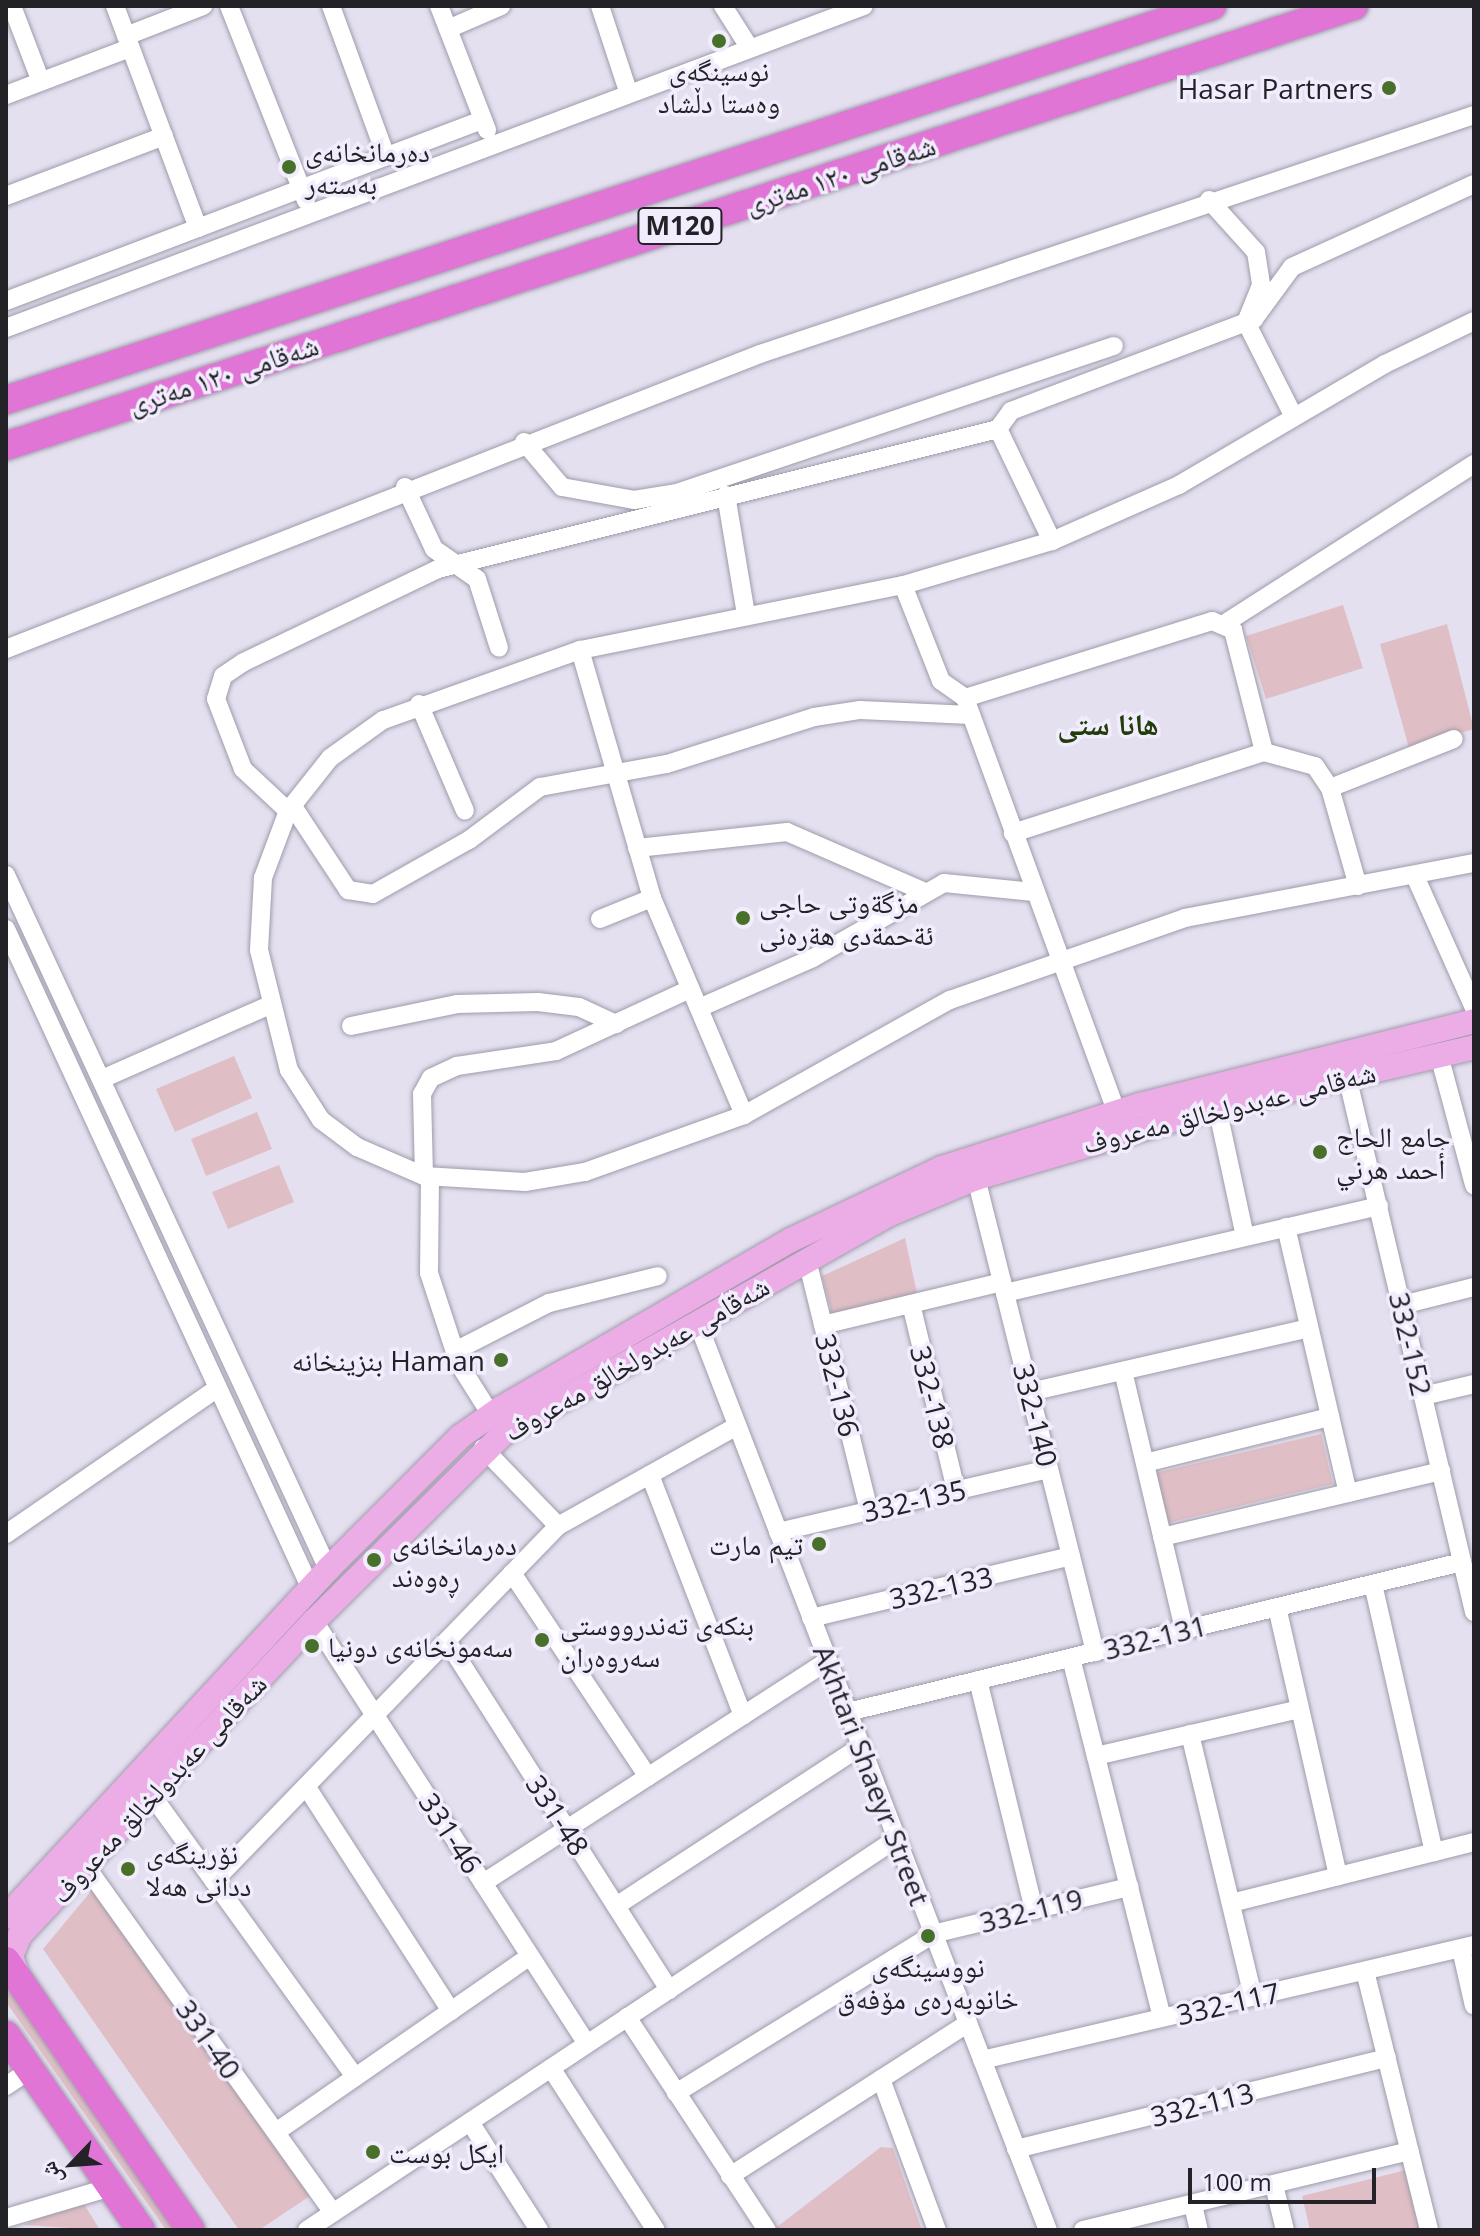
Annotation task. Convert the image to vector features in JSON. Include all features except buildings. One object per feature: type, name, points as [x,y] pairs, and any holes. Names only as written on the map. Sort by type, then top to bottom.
[{"type":"highway","name":"شەقامی ١٢٠ مەتری","points":[[6,400],[1212,6]]},
{"type":"highway","name":"شەقامی ١٢٠ مەتری","points":[[6,446],[1354,6]]},
{"type":"highway","points":[[13,1972],[191,2230]]},
{"type":"highway","points":[[6,2035],[141,2230]]},
{"type":"main road","name":"شەقامی عەبدولخالق مەعروف","points":[[13,1972],[13,1947],[60,1875],[311,1589],[324,1561],[497,1424],[866,1202],[986,1152],[1116,1111],[1474,1021]]},
{"type":"main road","name":"شەقامی عەبدولخالق مەعروف","points":[[6,1917],[60,1875],[85,1865],[314,1621],[483,1448],[497,1424],[697,1321],[807,1260],[976,1178],[1217,1107],[1474,1047]]},
{"type":"street","points":[[12,6],[41,82]]},
{"type":"street","points":[[115,6],[198,228]]},
{"type":"street","points":[[6,95],[41,82],[203,6]]},
{"type":"street","points":[[229,6],[310,211]]},
{"type":"street","points":[[331,6],[386,156]]},
{"type":"street","points":[[439,6],[491,140]]},
{"type":"street","points":[[448,29],[501,6]]},
{"type":"street","points":[[600,6],[628,91]]},
{"type":"street","points":[[723,6],[749,47]]},
{"type":"street","points":[[6,328],[491,140],[749,47],[830,12],[864,6]]},
{"type":"street","points":[[6,649],[524,442],[1209,200],[1474,115]]},
{"type":"street","points":[[6,301],[482,120]]},
{"type":"street","points":[[6,196],[164,136]]},
{"type":"street","points":[[1474,184],[1292,267],[1246,322],[1011,411],[998,429],[452,565],[392,586],[223,676],[216,699],[235,756],[258,789],[290,808],[348,890],[360,896],[418,872],[528,792],[612,771],[667,764],[814,717],[860,710],[968,706],[1227,622],[1474,464]]},
{"type":"street","points":[[1209,200],[1242,231],[1263,272],[1246,322],[1294,417]]},
{"type":"street","points":[[1474,321],[1294,417],[1138,506],[1052,541],[903,585],[580,650],[419,704],[354,738],[290,808],[258,904],[270,1005],[289,1070],[321,1120],[357,1147],[427,1177],[569,1176],[744,1115],[922,1013],[1057,962],[1199,914],[1474,863]]},
{"type":"street","points":[[524,442],[562,487],[597,497],[663,496],[1114,346]]},
{"type":"street","points":[[998,429],[1052,541]]},
{"type":"street","points":[[405,487],[434,549],[452,565],[477,579],[499,648]]},
{"type":"street","points":[[726,495],[746,615]]},
{"type":"street","points":[[903,585],[941,681],[968,706],[1057,962],[1116,1111]]},
{"type":"street","points":[[1227,622],[1264,752]]},
{"type":"street","points":[[580,650],[612,771],[652,898],[744,1115]]},
{"type":"street","points":[[419,704],[465,811]]},
{"type":"street","points":[[1330,788],[1454,739]]},
{"type":"street","points":[[1013,833],[1264,752],[1315,766],[1330,788],[1358,886]]},
{"type":"street","points":[[637,848],[787,832],[923,891]]},
{"type":"street","points":[[6,875],[324,1561],[300,1566]]},
{"type":"street","points":[[1415,876],[1468,982],[1474,1008]]},
{"type":"street","points":[[699,1008],[813,958],[923,891],[944,883],[1034,892]]},
{"type":"street","points":[[600,919],[652,898]]},
{"type":"street","points":[[6,929],[311,1589]]},
{"type":"street","points":[[497,1424],[455,1351],[426,1256],[427,1177],[422,1094],[431,1078],[457,1066],[556,1051],[690,989]]},
{"type":"street","points":[[351,1026],[457,1004],[538,1002],[579,1007],[616,1024]]},
{"type":"street","points":[[102,1079],[270,1005]]},
{"type":"street","points":[[1439,1055],[1470,1154],[1474,1185]]},
{"type":"street","name":"332-152","points":[[1347,1076],[1474,1612]]},
{"type":"street","points":[[1217,1107],[1245,1236]]},
{"type":"street","points":[[108,1148],[129,1138]]},
{"type":"street","name":"332-140","points":[[976,1178],[1095,1652]]},
{"type":"street","points":[[823,1325],[1379,1206]]},
{"type":"street","points":[[1286,1227],[1348,1493]]},
{"type":"street","name":"332-136","points":[[807,1260],[869,1511]]},
{"type":"street","points":[[455,1351],[549,1303],[658,1276]]},
{"type":"street","points":[[1402,1305],[1474,1287]]},
{"type":"street","name":"332-138","points":[[911,1304],[956,1490]]},
{"type":"street","name":"Akhtari Shaeyr Street","points":[[697,1321],[1048,2230]]},
{"type":"street","points":[[1030,1392],[1309,1328]]},
{"type":"street","points":[[1123,1371],[1184,1630]]},
{"type":"street","points":[[1423,1396],[1474,1384]]},
{"type":"street","points":[[6,1534],[218,1388]]},
{"type":"street","points":[[1145,1463],[1330,1417]]},
{"type":"street","points":[[214,1881],[558,1526],[737,1426]]},
{"type":"street","points":[[483,1448],[558,1526]]},
{"type":"street","name":"332-135","points":[[778,1532],[1049,1469]]},
{"type":"street","points":[[1162,1537],[1441,1471]]},
{"type":"street","points":[[650,1475],[743,1716]]},
{"type":"street","name":"332-133","points":[[811,1618],[1071,1556]]},
{"type":"street","name":"332-131","points":[[848,1712],[1462,1562]]},
{"type":"street","points":[[512,1573],[648,1777]]},
{"type":"street","points":[[1373,1584],[1434,1852]]},
{"type":"street","points":[[1277,1607],[1338,1876]]},
{"type":"street","name":"331-46","points":[[314,1621],[587,2044]]},
{"type":"street","name":"331-48","points":[[447,1641],[669,1990]]},
{"type":"street","points":[[1071,1658],[1162,2018]]},
{"type":"street","points":[[483,1883],[828,1661]]},
{"type":"street","points":[[978,1680],[1034,1910]]},
{"type":"street","points":[[1096,1756],[1300,1709]]},
{"type":"street","points":[[1190,1734],[1253,1997]]},
{"type":"street","points":[[616,1906],[861,1746]]},
{"type":"street","points":[[306,1786],[451,2011]]},
{"type":"street","points":[[151,1794],[355,2077]]},
{"type":"street","points":[[307,2230],[896,1839]]},
{"type":"street","points":[[1231,1903],[1474,1842]]},
{"type":"street","name":"331-40","points":[[85,1865],[333,2213]]},
{"type":"street","name":"332-119","points":[[676,2093],[933,1934],[1129,1887]]},
{"type":"street","points":[[1467,1947],[1474,2006]]},
{"type":"street","name":"332-117","points":[[982,2060],[1467,1947]]},
{"type":"street","points":[[276,2132],[530,1956]]},
{"type":"street","points":[[1365,1971],[1429,2230]]},
{"type":"street","points":[[627,2017],[767,2230]]},
{"type":"street","points":[[730,2176],[968,2023]]},
{"type":"street","name":"332-113","points":[[1016,2149],[1387,2058]]},
{"type":"street","points":[[551,2068],[656,2230]]},
{"type":"street","points":[[6,2086],[30,2070]]},
{"type":"street","points":[[881,2079],[937,2230]]},
{"type":"street","points":[[470,2122],[539,2230]]},
{"type":"street","points":[[1083,2230],[1410,2151]]},
{"type":"street","points":[[1274,2185],[1285,2230]]},
{"type":"street","points":[[13,2230],[6,2219],[111,2187]]},
{"type":"street","points":[[1193,2205],[1199,2230]]},
{"type":"shaded area","points":[[1343,605],[1363,668],[1266,699],[1246,636]]},
{"type":"shaded area","points":[[1447,624],[1474,729],[1409,748],[1380,644]]},
{"type":"shaded area","points":[[234,1056],[252,1098],[175,1132],[156,1089]]},
{"type":"shaded area","points":[[257,1112],[272,1149],[206,1176],[191,1139]]},
{"type":"shaded area","points":[[279,1165],[294,1202],[228,1229],[212,1192]]},
{"type":"shaded area","points":[[905,1238],[917,1293],[832,1314],[822,1276]]},
{"type":"shaded area","points":[[1321,1434],[1333,1484],[1167,1523],[1155,1473]]},
{"type":"shaded area","points":[[92,1890],[310,2196],[259,2230],[239,2230],[43,1949]]},
{"type":"shaded area","points":[[6,1978],[177,2230],[166,2230],[6,2002]]},
{"type":"shaded area","points":[[881,2147],[893,2148],[922,2230],[773,2230]]},
{"type":"shaded area","points":[[1406,2170],[1421,2230],[1310,2230],[1302,2196]]},
{"type":"shaded area","points":[[81,2199],[100,2230],[24,2225],[41,2217]]},
{"type":"place","name":"نوسینگەی وەستا دڵشاد","points":[[719,41]]},
{"type":"place","name":"Hasar Partners","points":[[1389,88]]},
{"type":"place","name":"دەرمانخانەی بەستەر","points":[[289,167]]},
{"type":"place","name":"مزگةوتی حاجی ئةحمةدی هةرەنی","points":[[743,918]]},
{"type":"place","name":"جامع الحاج أحمد هرني","points":[[1320,1152]]},
{"type":"place","name":"بنزینخانە Haman","points":[[501,1360]]},
{"type":"place","name":"تيم مارت","points":[[819,1544]]},
{"type":"place","name":"دەرمانخانەی ڕەوەند","points":[[374,1560]]},
{"type":"place","name":"بنکەی تەندرووستی سەروەران","points":[[542,1640]]},
{"type":"place","name":"سەمونخانەی دونیا","points":[[312,1646]]},
{"type":"place","name":"نۆرینگەی ددانی هەلا","points":[[128,1869]]},
{"type":"place","name":"نووسینگەی خانوبەرەی مۆفەق","points":[[928,1936]]},
{"type":"place","name":"ايكل بوست","points":[[373,2152]]},
{"type":"district","name":"هانا ستى","points":[[1108,724]]}]
